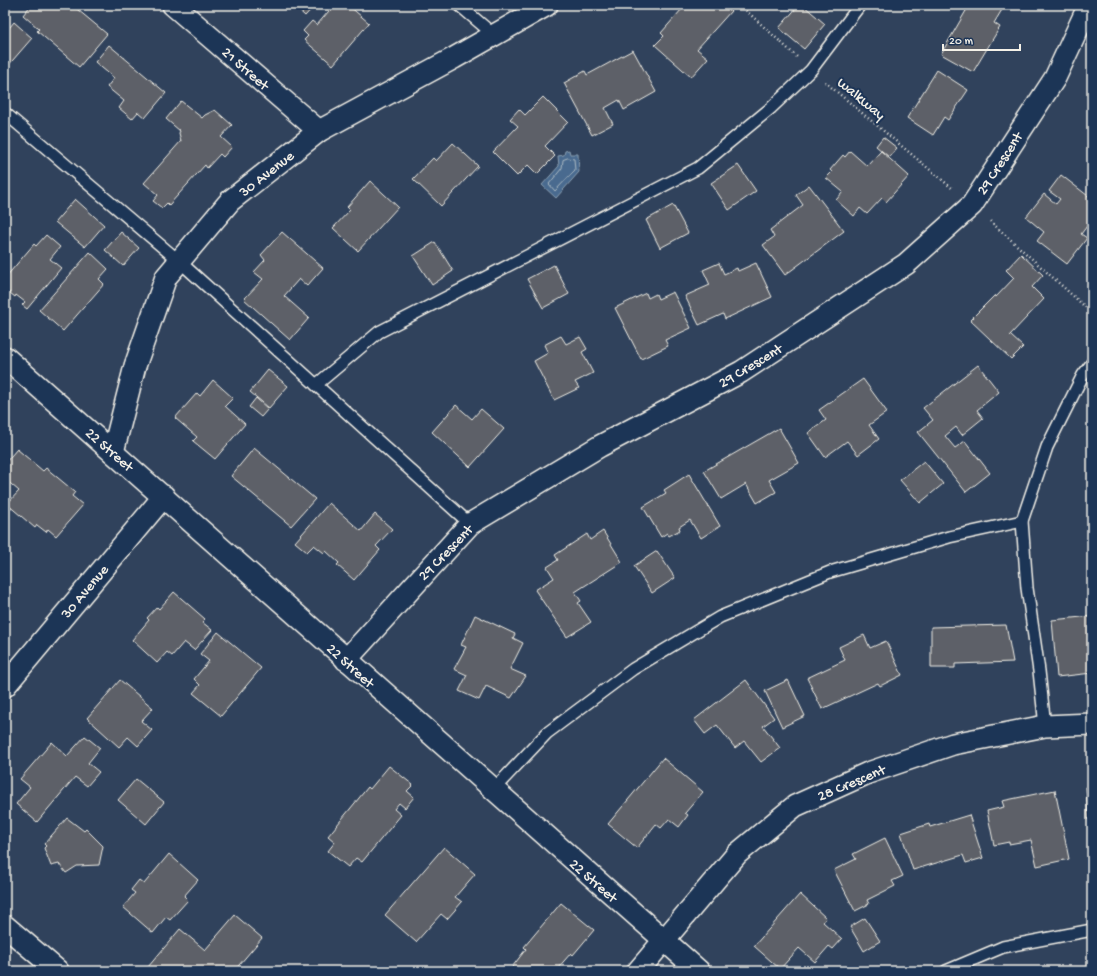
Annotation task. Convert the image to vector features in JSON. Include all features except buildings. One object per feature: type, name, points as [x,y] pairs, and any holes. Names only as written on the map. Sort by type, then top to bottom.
[{"type":"street","name":"21 Street","points":[[173,5],[319,131]]},
{"type":"street","name":"30 Avenue","points":[[114,452],[135,366],[166,277],[230,201],[319,131],[547,5]]},
{"type":"street","name":"29 Crescent","points":[[346,660],[470,524],[600,446],[742,372],[906,264],[972,205],[1055,78],[1089,5]]},
{"type":"street","name":"22 Street","points":[[5,357],[164,496],[346,660],[699,971]]},
{"type":"street","name":"30 Avenue","points":[[5,686],[164,496]]},
{"type":"street","name":"28 Crescent","points":[[638,971],[737,854],[795,806],[868,773],[953,744],[1045,726],[1092,724]]},
{"type":"street","points":[[5,926],[58,971]]},
{"type":"lane","points":[[459,5],[494,35]]},
{"type":"lane","points":[[316,386],[379,332],[698,168],[771,108],[811,70],[860,5]]},
{"type":"lane","points":[[5,113],[179,261],[470,524]]},
{"type":"lane","points":[[1045,726],[1027,588],[1022,521],[1047,447],[1083,375],[1092,363]]},
{"type":"lane","points":[[493,790],[547,733],[633,669],[720,617],[830,572],[949,537],[1022,521]]},
{"type":"lane","points":[[946,971],[1003,947],[1092,930]]},
{"type":"path","name":"walkway","points":[[740,5],[811,70],[972,205],[1092,312]]},
{"type":"water","points":[[569,150],[570,154],[578,154],[579,172],[556,198],[542,185],[559,166],[558,156],[564,155],[565,151]]}]
